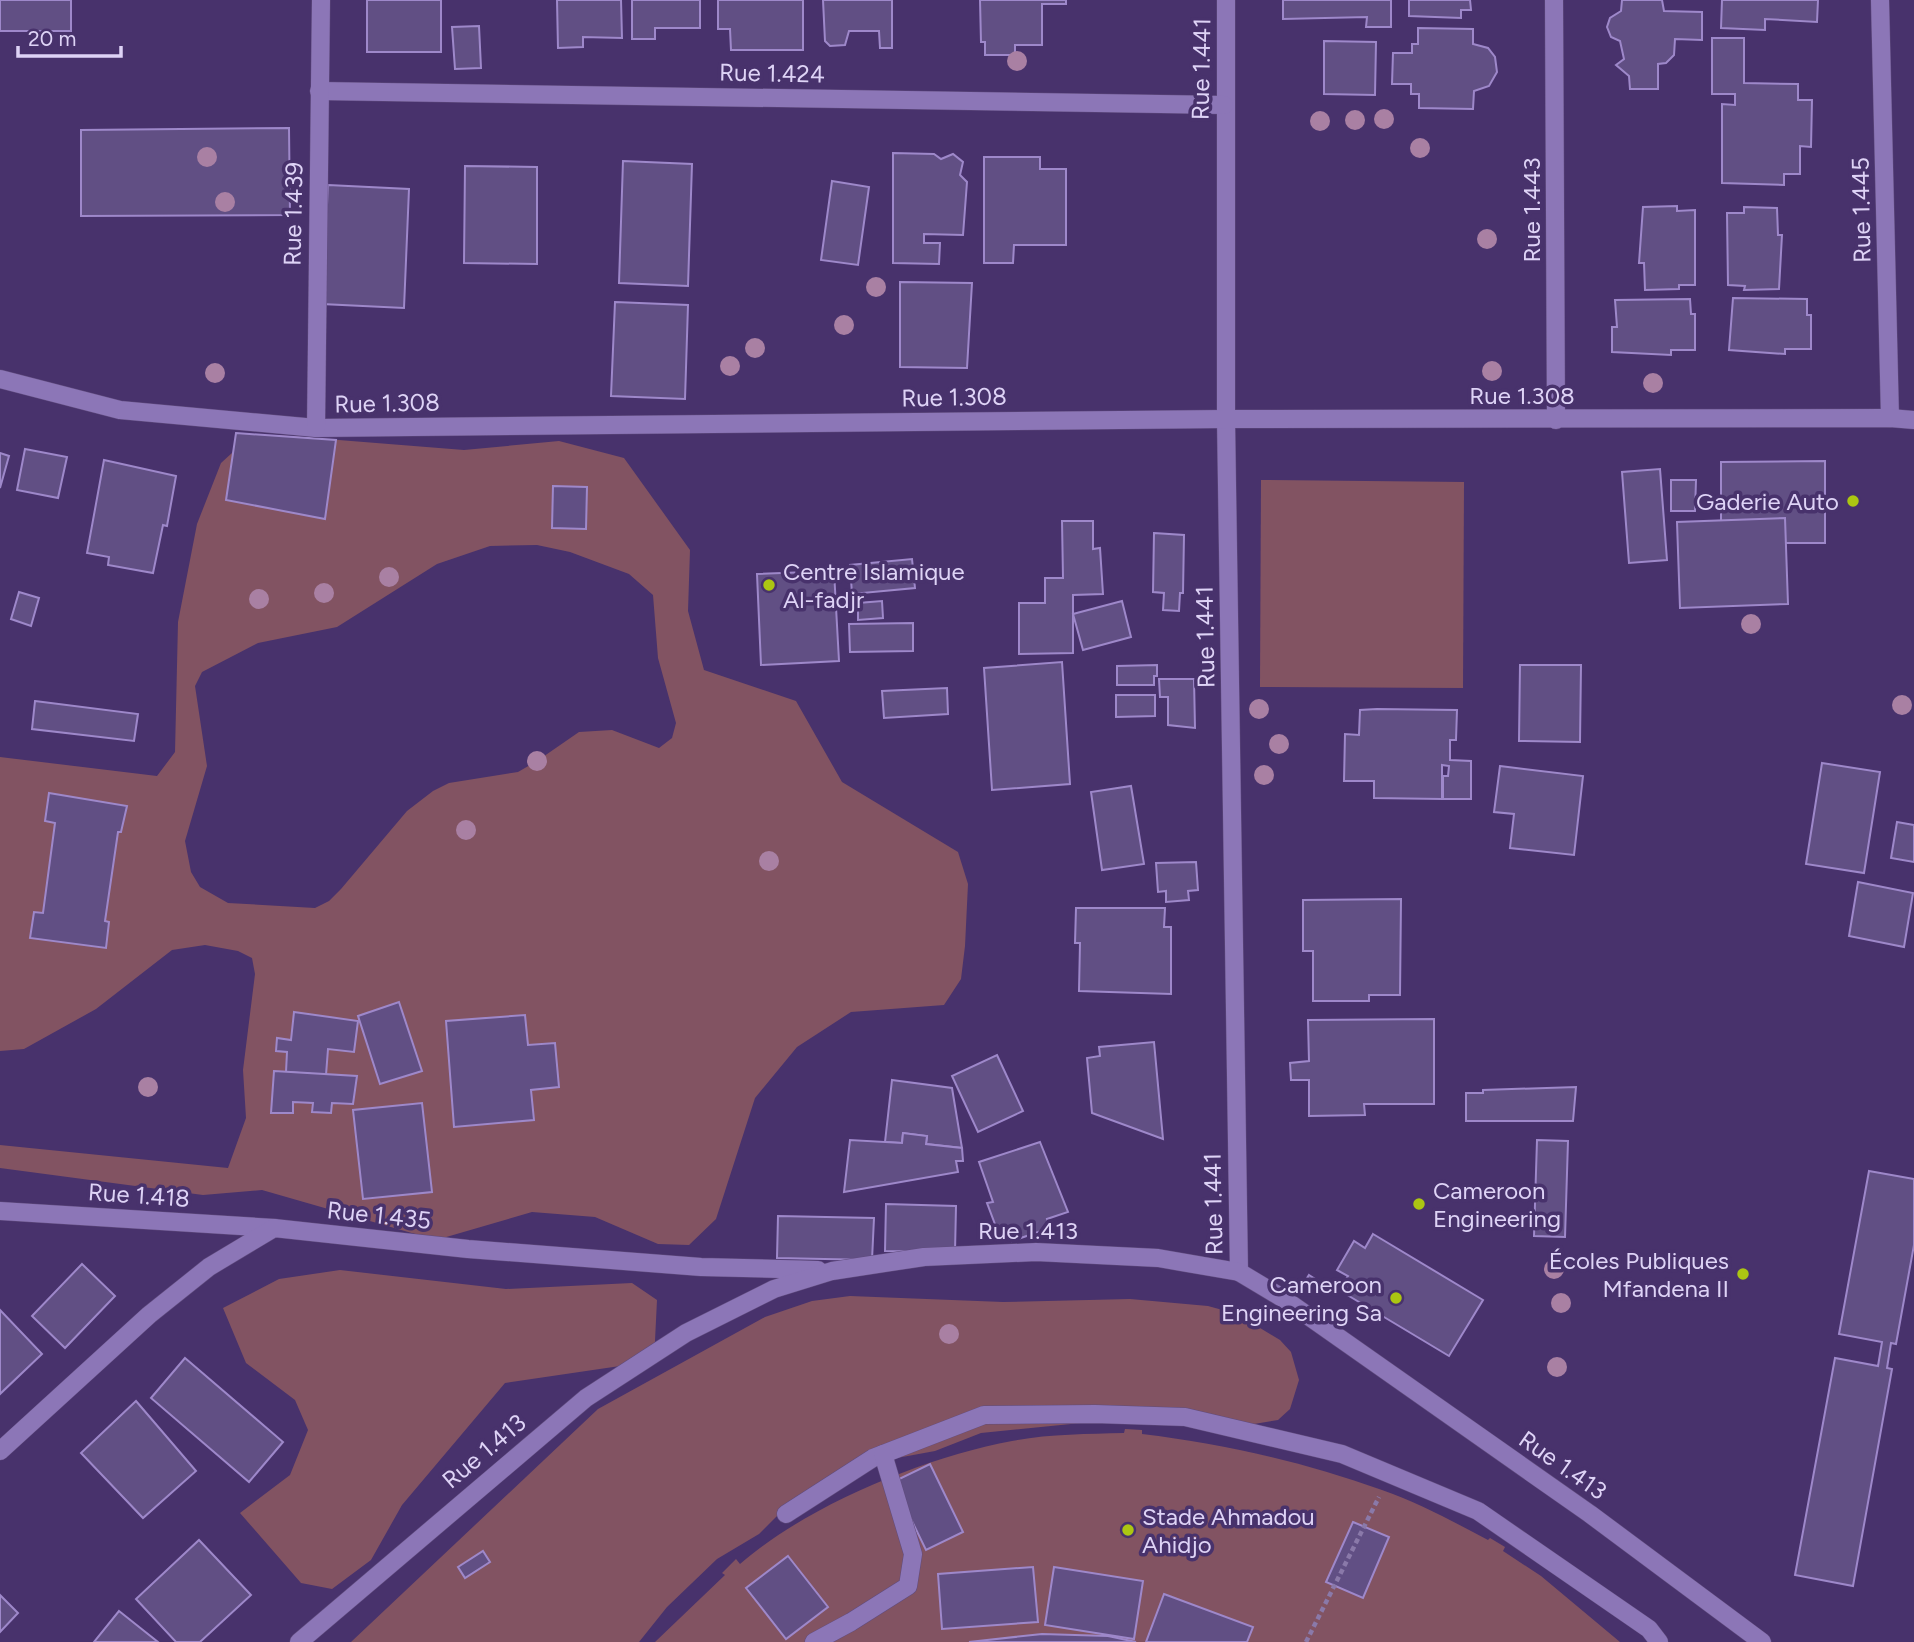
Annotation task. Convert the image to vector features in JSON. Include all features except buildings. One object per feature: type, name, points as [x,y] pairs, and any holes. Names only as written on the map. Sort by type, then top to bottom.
[{"type":"street","name":"Rue 1.439","points":[[316,428],[321,0]]},
{"type":"street","name":"Rue 1.441","points":[[1226,0],[1226,419],[1239,1272]]},
{"type":"street","name":"Rue 1.443","points":[[1554,0],[1556,420]]},
{"type":"street","name":"Rue 1.445","points":[[1880,0],[1890,418]]},
{"type":"street","name":"Rue 1.424","points":[[319,91],[1224,105]]},
{"type":"street","name":"Rue 1.308","points":[[0,379],[120,410],[316,428],[1226,419],[1914,420]]},
{"type":"street","name":"Rue 1.418","points":[[0,1211],[274,1228]]},
{"type":"street","name":"Rue 1.435","points":[[274,1228],[468,1249],[701,1267],[832,1271]]},
{"type":"street","points":[[0,1451],[149,1315],[209,1267],[274,1228]]},
{"type":"street","name":"Rue 1.413","points":[[299,1642],[586,1398],[686,1333],[774,1289],[832,1271],[923,1257],[1037,1252],[1158,1258],[1239,1272],[1284,1299],[1590,1514],[1762,1642]]},
{"type":"street","points":[[786,1514],[883,1454],[984,1415],[1095,1414],[1185,1417],[1342,1454],[1478,1511],[1649,1629],[1659,1642]]},
{"type":"street","points":[[814,1642],[908,1586],[913,1554],[883,1454]]},
{"type":"path","points":[[1306,1642],[1382,1490]]},
{"type":"shaded area","points":[[276,435],[464,450],[559,441],[624,458],[690,550],[688,611],[704,670],[796,701],[842,782],[958,852],[968,884],[965,946],[961,979],[944,1005],[851,1012],[797,1047],[755,1098],[716,1219],[689,1245],[658,1244],[595,1217],[532,1212],[436,1240],[262,1190],[203,1195],[0,1168],[0,1145],[228,1168],[246,1118],[243,1070],[255,974],[252,958],[238,951],[205,945],[172,950],[96,1009],[24,1049],[0,1051],[0,757],[157,776],[175,752],[178,622],[197,524],[221,463],[244,442]],"holes":[[[537,545],[570,552],[629,574],[653,595],[658,658],[676,723],[672,738],[659,748],[612,730],[579,732],[518,772],[449,783],[433,791],[407,811],[341,889],[329,901],[315,908],[228,903],[200,887],[191,872],[185,841],[207,766],[195,686],[202,672],[258,643],[337,627],[437,564],[490,546]]]},
{"type":"shaded area","points":[[1261,480],[1464,482],[1463,688],[1260,687]]},
{"type":"shaded area","points":[[340,1270],[506,1289],[632,1283],[657,1300],[654,1361],[505,1383],[402,1505],[371,1560],[332,1589],[301,1583],[240,1513],[290,1475],[308,1430],[295,1400],[246,1363],[223,1308],[279,1279]]},
{"type":"shaded area","points":[[850,1296],[1003,1302],[1130,1299],[1208,1306],[1237,1314],[1280,1340],[1291,1352],[1299,1380],[1290,1409],[1278,1420],[1242,1426],[1111,1420],[981,1433],[935,1451],[886,1460],[793,1500],[759,1534],[717,1559],[667,1607],[639,1642],[351,1642],[598,1409],[765,1317],[812,1301]]},
{"type":"shaded area","name":"Stade Ahmadou Ahidjo","points":[[1125,1429],[1142,1430],[1142,1434],[1203,1443],[1293,1463],[1352,1480],[1409,1501],[1505,1547],[1503,1551],[1541,1576],[1620,1642],[655,1642],[725,1575],[722,1573],[736,1559],[740,1564],[798,1523],[868,1487],[978,1448],[1039,1437],[1124,1433]]},
{"type":"place","name":"Gaderie Auto","points":[[1853,501]]},
{"type":"place","name":"Centre Islamique Al-fadjr","points":[[769,585]]},
{"type":"place","name":"Cameroon Engineering","points":[[1419,1204]]},
{"type":"place","name":"Écoles Publiques Mfandena II","points":[[1743,1274]]},
{"type":"place","name":"Cameroon Engineering Sa","points":[[1396,1298]]},
{"type":"place","name":"Stade Ahmadou Ahidjo","points":[[1128,1530]]}]
